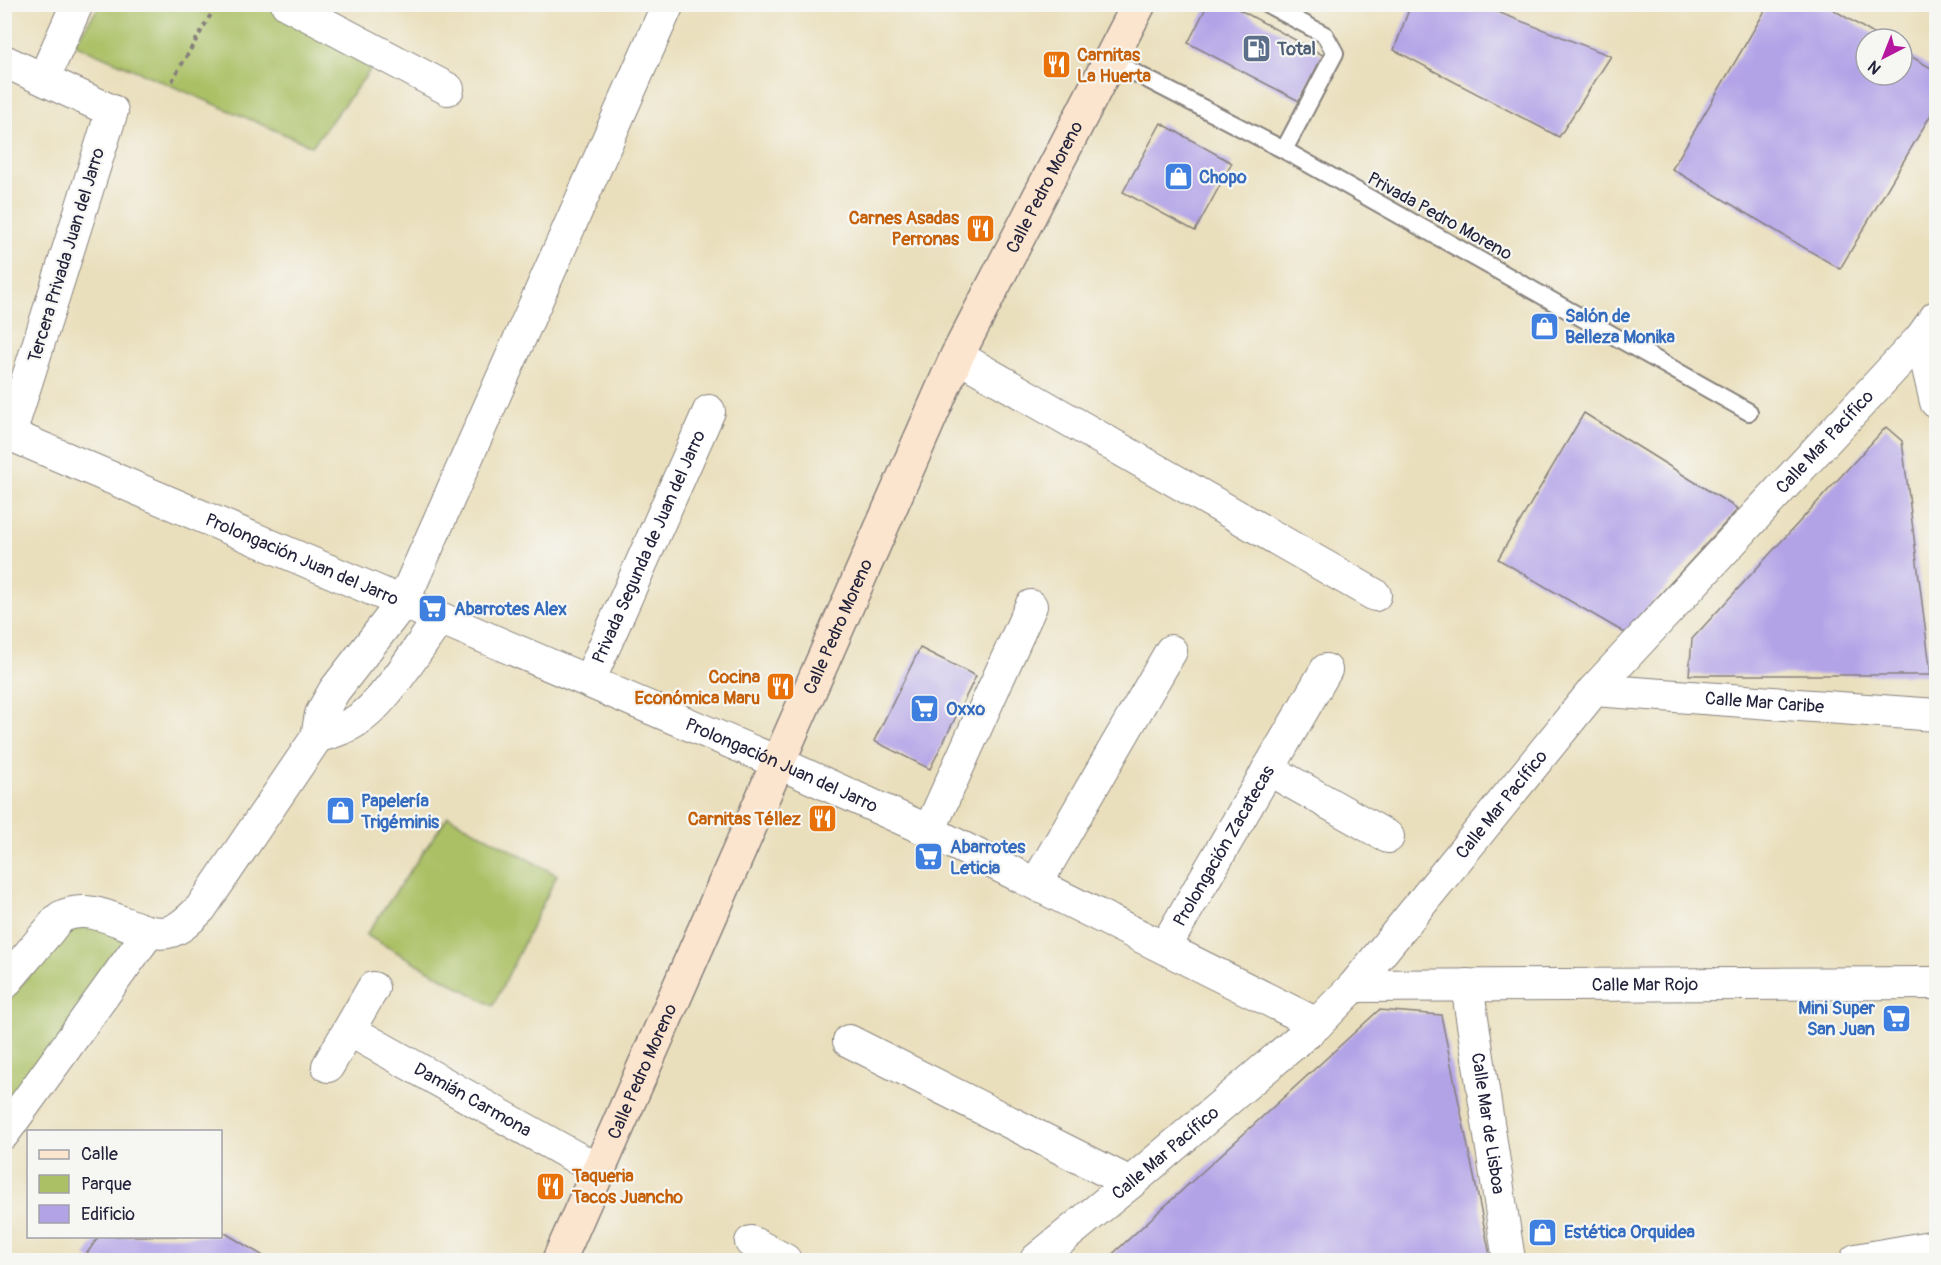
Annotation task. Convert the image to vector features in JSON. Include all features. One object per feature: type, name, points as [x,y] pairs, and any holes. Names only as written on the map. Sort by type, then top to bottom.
[{"type":"street","points":[[4,61],[44,78],[77,4]]},
{"type":"street","points":[[287,4],[448,89]]},
{"type":"street","points":[[4,984],[60,917],[79,912],[100,914],[149,932],[168,932],[185,923],[201,908],[317,738],[321,714],[334,691],[403,602],[668,4]]},
{"type":"street","name":"Calle Pedro Moreno","points":[[559,1260],[957,356],[1138,4]]},
{"type":"street","name":"Tercera Privada Juan del Jarro","points":[[7,433],[112,111],[44,78]]},
{"type":"street","points":[[1929,328],[1936,402]]},
{"type":"street","name":"Calle Mar Pacífico","points":[[1036,1260],[1317,1024],[1354,986],[1594,690],[1929,328]]},
{"type":"street","points":[[957,356],[1376,595]]},
{"type":"street","name":"Privada Segunda de Juan del Jarro","points":[[589,681],[709,411]]},
{"type":"street","name":"Prolongación Juan del Jarro","points":[[7,433],[777,762],[929,831],[1317,1024]]},
{"type":"street","points":[[929,831],[1031,606]]},
{"type":"street","points":[[317,738],[361,718],[385,693],[440,618]]},
{"type":"street","points":[[1036,884],[1171,651]]},
{"type":"street","points":[[1268,769],[1326,670]]},
{"type":"street","name":"Calle Mar Caribe","points":[[1594,690],[1936,715]]},
{"type":"street","name":"Prolongación Zacatecas","points":[[1165,947],[1268,769],[1388,837]]},
{"type":"street","points":[[4,1133],[149,932]]},
{"type":"street","name":"Calle Mar Rojo","points":[[1354,986],[1936,983]]},
{"type":"street","name":"Calle Mar de Lisboa","points":[[1467,985],[1509,1260]]},
{"type":"street","points":[[328,1066],[373,988]]},
{"type":"street","name":"Damián Carmona","points":[[349,1030],[598,1170]]},
{"type":"street","points":[[849,1041],[1130,1183]]},
{"type":"street","points":[[751,1242],[785,1260]]},
{"type":"street","points":[[1856,1260],[1936,1246]]},
{"type":"lane","points":[[1267,4],[1324,35],[1335,53],[1284,150]]},
{"type":"lane","name":"Privada Pedro Moreno","points":[[1110,60],[1284,150],[1749,412]]},
{"type":"path","points":[[172,81],[217,4]]},
{"type":"green space","points":[[287,4],[382,55],[312,146],[74,44],[100,5]]},
{"type":"green space","points":[[448,816],[557,875],[493,1006],[366,935]]},
{"type":"green space","points":[[84,924],[130,937],[5,1120],[4,1006],[67,927]]},
{"type":"building","name":"Total","points":[[1208,4],[1229,4],[1323,55],[1299,101],[1188,43]]},
{"type":"building","points":[[1411,4],[1477,4],[1611,56],[1559,137],[1394,50]]},
{"type":"building","points":[[1769,4],[1824,4],[1862,27],[1854,27],[1854,87],[1914,87],[1914,58],[1936,71],[1936,106],[1840,269],[1672,169]]},
{"type":"building","name":"Chopo","points":[[1161,123],[1232,163],[1195,231],[1123,192]]},
{"type":"building","points":[[1584,413],[1738,509],[1625,633],[1498,559]]},
{"type":"building","points":[[1886,427],[1902,441],[1931,675],[1689,675],[1692,639]]},
{"type":"building","name":"Oxxo","points":[[920,648],[976,676],[930,769],[874,741]]},
{"type":"building","points":[[1379,1010],[1441,1015],[1491,1260],[1106,1260]]},
{"type":"building","points":[[222,1231],[270,1260],[91,1260],[85,1256],[98,1238],[222,1238]]},
{"type":"place","name":"Total","points":[[1256,49]]},
{"type":"place","name":"Carnitas La Huerta","points":[[1056,65]]},
{"type":"place","name":"Chopo","points":[[1178,177]]},
{"type":"place","name":"Carnes Asadas Perronas","points":[[980,228]]},
{"type":"place","name":"Salón de Belleza Monika","points":[[1544,326]]},
{"type":"place","name":"Abarrotes Alex","points":[[433,609]]},
{"type":"place","name":"Cocina Económica Maru","points":[[781,687]]},
{"type":"place","name":"Oxxo","points":[[925,709]]},
{"type":"place","name":"Papelería Trigéminis","points":[[340,811]]},
{"type":"place","name":"Carnitas Téllez","points":[[822,819]]},
{"type":"place","name":"Abarrotes Leticia","points":[[929,857]]},
{"type":"place","name":"Mini Super San Juan","points":[[1896,1018]]},
{"type":"place","name":"Taqueria Tacos Juancho","points":[[551,1186]]},
{"type":"place","name":"Estética Orquidea","points":[[1543,1232]]}]
